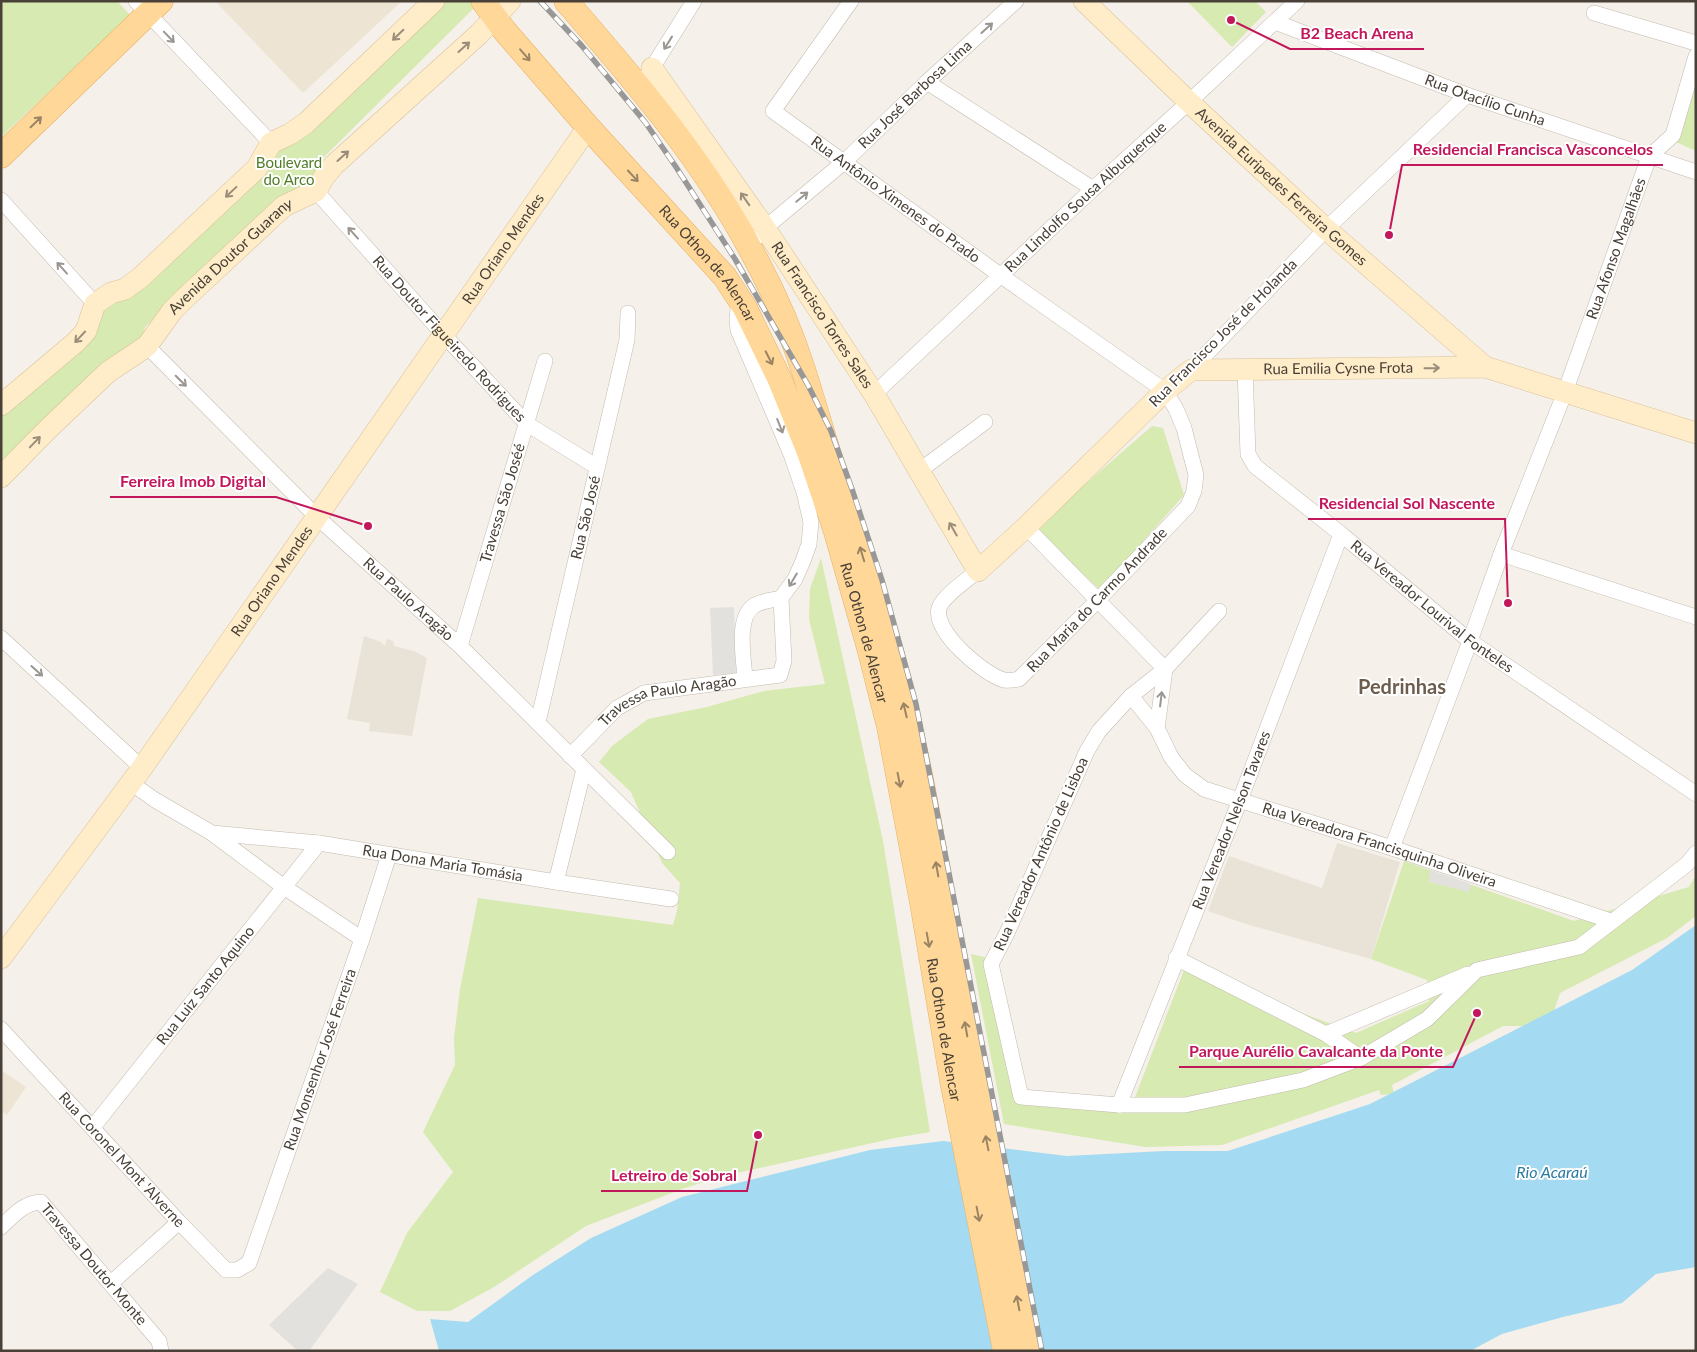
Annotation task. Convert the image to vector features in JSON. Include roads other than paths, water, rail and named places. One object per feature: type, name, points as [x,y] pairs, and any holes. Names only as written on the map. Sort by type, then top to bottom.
[{"type":"main road","points":[[1,405],[76,342],[86,331],[95,304],[111,293],[125,289],[140,278],[257,168],[271,143],[290,134],[306,123],[434,1]]},
{"type":"main road","name":"Rua Othon de Alencar","points":[[566,1],[640,88],[711,184],[750,249],[771,289],[804,370],[891,652],[916,758],[1005,1351]]},
{"type":"main road","name":"Avenida Euripedes Ferreira Gomes","points":[[1084,1],[1326,230],[1485,367]]},
{"type":"main road","points":[[1,156],[148,5]]},
{"type":"main road","points":[[316,191],[334,165],[496,7]]},
{"type":"main road","name":"Rua Othon de Alencar","points":[[496,7],[510,38],[588,127],[693,241],[739,299],[780,380],[809,452],[836,532],[869,648],[888,727],[963,1079],[1028,1351]]},
{"type":"main road","name":"Rua Francisco Torres Sales","points":[[652,68],[765,228],[874,394],[978,571]]},
{"type":"main road","name":"Rua Oriano Mendes","points":[[1,958],[137,776],[588,127]]},
{"type":"main road","name":"Avenida Doutor Guarany","points":[[1,477],[108,372],[147,346],[172,311],[284,206],[316,191]]},
{"type":"main road","points":[[1485,367],[1696,433]]},
{"type":"main road","name":"Rua Emilia Cysne Frota","points":[[1191,370],[1485,367]]},
{"type":"main road","name":"Rua Francisco José de Holanda","points":[[978,571],[1026,527],[1165,391],[1191,370]]},
{"type":"street","points":[[640,88],[694,1]]},
{"type":"street","name":"Rua Antônio Ximenes do Prado","points":[[851,1],[773,112],[1165,391]]},
{"type":"street","name":"Rua José Barbosa Lima","points":[[750,249],[765,228],[844,162],[927,82],[1016,1]]},
{"type":"street","name":"Rua Lindolfo Sousa Albuquerque","points":[[874,394],[1297,1]]},
{"type":"street","points":[[148,5],[271,143]]},
{"type":"street","points":[[1594,13],[1696,43]]},
{"type":"street","name":"Rua Otacílio Cunha","points":[[1275,22],[1467,95],[1696,172]]},
{"type":"street","name":"Rua Afonso Magalhães","points":[[1392,848],[1501,554],[1565,392],[1649,157],[1673,135],[1696,56]]},
{"type":"street","points":[[927,82],[1093,189]]},
{"type":"street","name":"Rua Francisco José de Holanda","points":[[1191,370],[1326,230],[1467,95]]},
{"type":"street","name":"Rua Doutor Figueiredo Rodrigues","points":[[316,191],[443,334],[527,424],[598,467]]},
{"type":"street","points":[[1,200],[95,304]]},
{"type":"street","points":[[739,299],[738,330],[791,454],[804,492],[810,522],[809,544],[795,579],[781,598],[756,604],[746,612],[742,622],[744,679]]},
{"type":"street","name":"Rua São José","points":[[538,722],[627,340],[628,313]]},
{"type":"street","name":"Rua Paulo Aragão","points":[[147,346],[317,517],[460,646],[668,852]]},
{"type":"street","name":"Travessa São Joséé","points":[[460,646],[545,361]]},
{"type":"street","name":"Rua Vereador Lourival Fonteles","points":[[1245,370],[1248,454],[1255,466],[1341,534],[1470,641],[1696,794]]},
{"type":"street","name":"Rua Maria do Carmo Andrade","points":[[978,571],[941,602],[938,611],[941,623],[959,650],[994,676],[1006,680],[1019,679],[1188,506],[1194,491],[1196,475],[1184,428],[1176,408],[1165,391]]},
{"type":"street","points":[[920,472],[985,422]]},
{"type":"street","points":[[1026,527],[1164,669],[1157,728]]},
{"type":"street","name":"Rua Vereador Nelson Tavares","points":[[1119,1105],[1240,800],[1341,534]]},
{"type":"street","points":[[1501,554],[1696,618]]},
{"type":"street","name":"Travessa Paulo Aragão","points":[[570,756],[617,708],[644,693],[780,674],[784,662],[781,598]]},
{"type":"street","name":"Rua Vereador Antônio de Lisboa","points":[[1119,1105],[1021,1097],[992,964],[1087,751],[1099,731],[1130,696],[1164,669],[1219,611]]},
{"type":"street","name":"Rua Dona Maria Tomásia","points":[[1,638],[137,776],[155,800],[212,833],[284,886],[362,939]]},
{"type":"street","name":"Rua Vereadora Francisquinha Oliveira","points":[[1130,696],[1157,728],[1171,757],[1185,775],[1204,789],[1392,848],[1610,921]]},
{"type":"street","points":[[556,882],[584,769]]},
{"type":"street","name":"Rua Dona Maria Tomásia","points":[[212,833],[318,843],[556,882],[671,898]]},
{"type":"street","name":"Rua Luiz Santo Aquino","points":[[93,1127],[318,843]]},
{"type":"street","points":[[1326,1034],[1477,970],[1579,946],[1687,864],[1696,854]]},
{"type":"street","name":"Rua Monsenhor José Ferreira","points":[[249,1264],[362,939],[389,855]]},
{"type":"street","points":[[1176,958],[1326,1034],[1361,1058]]},
{"type":"street","points":[[1119,1105],[1185,1105],[1303,1080],[1361,1058],[1427,1019],[1477,970]]},
{"type":"street","name":"Rua Coronel Mont 'Alverne","points":[[1,1029],[179,1222],[226,1270],[237,1270],[249,1264]]},
{"type":"street","name":"Travessa Doutor Monte","points":[[1,1227],[24,1206],[32,1202],[41,1202],[111,1283],[160,1346]]},
{"type":"street","points":[[111,1283],[179,1222]]},
{"type":"water","name":"Rio Acaraú","points":[[1696,925],[1696,1267],[1656,1274],[1622,1303],[1502,1334],[1470,1351],[439,1351],[430,1319],[468,1322],[533,1275],[591,1238],[682,1197],[870,1150],[943,1141],[1067,1156],[1164,1151],[1228,1151],[1370,1104],[1632,970]]},
{"type":"railway","points":[[540,1],[582,46],[645,122],[676,167],[735,259],[808,385],[831,431],[882,580],[916,704],[1042,1351]]},
{"type":"place","name":"B2 Beach Arena","points":[[1231,20]]},
{"type":"place","name":"Residencial Francisca Vasconcelos","points":[[1389,235]]},
{"type":"place","name":"Ferreira Imob Digital","points":[[368,526]]},
{"type":"place","name":"Residencial Sol Nascente","points":[[1508,603]]},
{"type":"place","name":"Parque Aurélio Cavalcante da Ponte","points":[[1477,1013]]},
{"type":"place","name":"Letreiro de Sobral","points":[[758,1135]]},
{"type":"district","name":"Pedrinhas","points":[[1402,687]]},
{"type":"park label","name":"Boulevard do Arco","points":[[289,172]]}]
